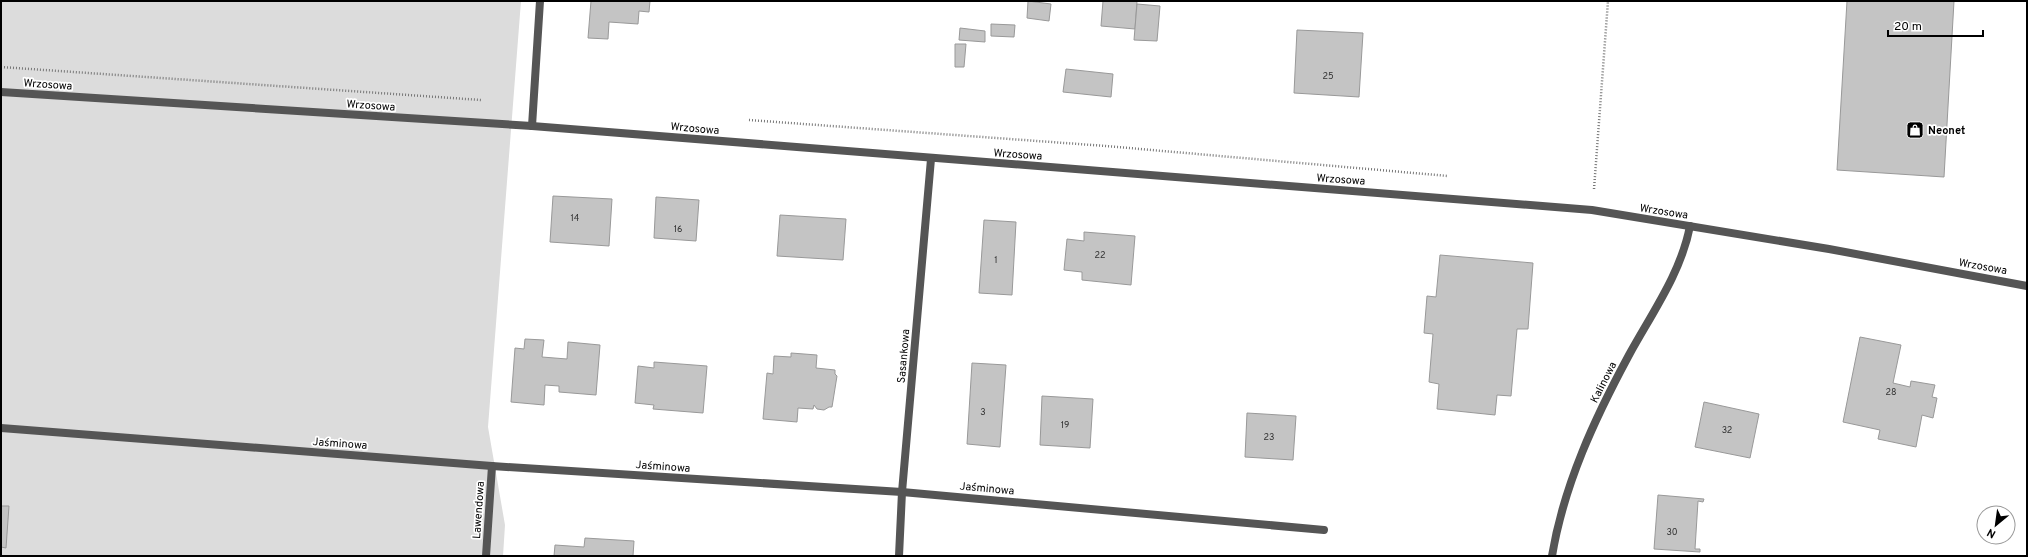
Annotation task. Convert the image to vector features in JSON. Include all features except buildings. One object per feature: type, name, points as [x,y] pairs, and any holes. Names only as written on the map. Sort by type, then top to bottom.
[{"type":"street","points":[[532,126],[540,1]]},
{"type":"street","name":"Wrzosowa","points":[[1,92],[532,126],[931,159],[1592,210],[2027,286]]},
{"type":"street","name":"Sasankowa","points":[[899,556],[902,492],[931,159]]},
{"type":"street","name":"Kalinowa","points":[[1552,556],[1568,492],[1589,436],[1610,390],[1667,289],[1678,265],[1687,240],[1690,226]]},
{"type":"street","name":"Jaśminowa","points":[[1,428],[492,466],[902,492],[1324,530]]},
{"type":"street","name":"Lawendowa","points":[[486,556],[492,466]]},
{"type":"path","points":[[1594,192],[1608,1]]},
{"type":"shaded area","points":[[1,1],[521,1],[488,427],[505,525],[503,556],[1,556]]},
{"type":"place","name":"Neonet","points":[[1915,130]]}]
